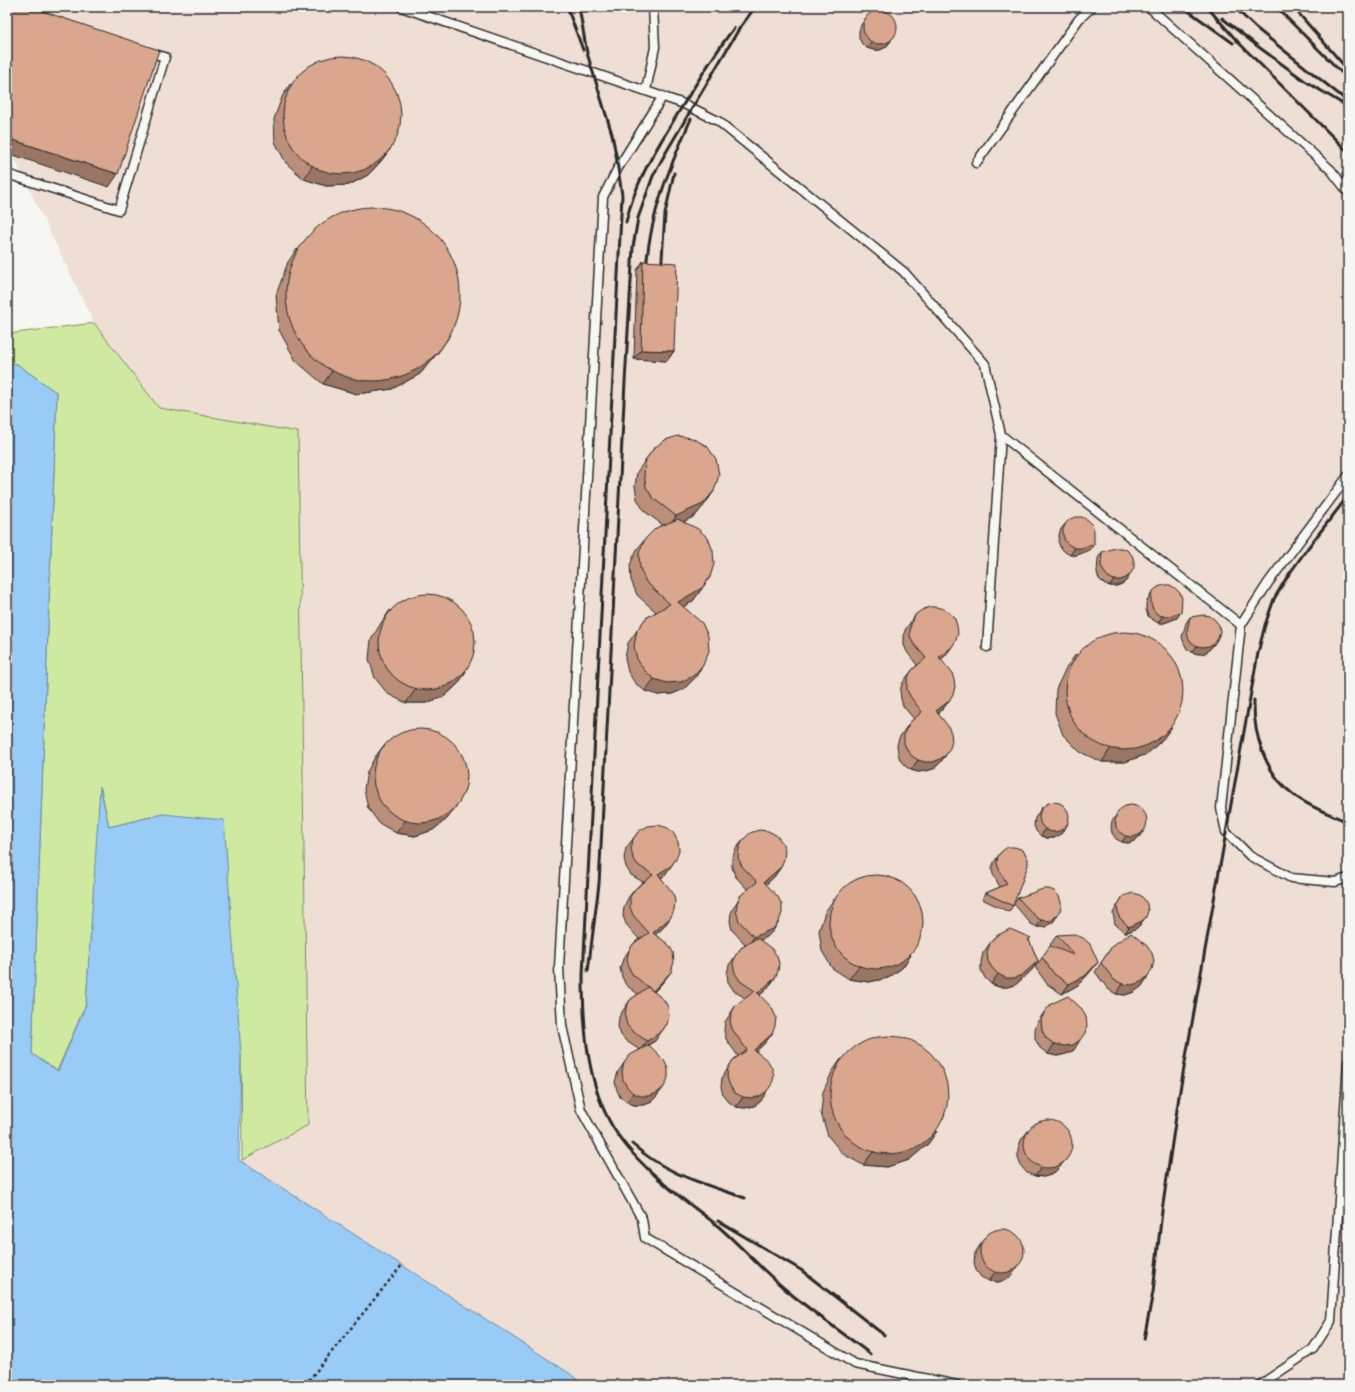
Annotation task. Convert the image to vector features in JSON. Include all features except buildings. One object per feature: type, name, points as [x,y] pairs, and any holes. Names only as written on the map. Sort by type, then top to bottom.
[{"type":"lane","points":[[401,7],[646,90],[696,109],[718,121],[904,272],[985,364],[1001,435],[987,647]]},
{"type":"lane","points":[[646,90],[655,46],[653,7]]},
{"type":"lane","points":[[976,163],[1079,19],[1092,7]]},
{"type":"lane","points":[[1149,7],[1331,170],[1348,192]]},
{"type":"lane","points":[[7,174],[119,210],[165,57],[143,50]]},
{"type":"lane","points":[[663,96],[618,168],[603,197],[560,967],[562,1026],[581,1110],[642,1219],[645,1238],[855,1364],[957,1385]]},
{"type":"lane","points":[[1001,435],[1242,625]]},
{"type":"lane","points":[[1348,476],[1268,583],[1242,625],[1230,717],[1221,808],[1226,832],[1250,856],[1291,878],[1335,882],[1348,878]]},
{"type":"lane","points":[[1260,1385],[1313,1349],[1331,1321],[1348,1062]]},
{"type":"path","points":[[305,1385],[402,1265]]},
{"type":"shaded area","points":[[7,7],[1348,7],[1348,1385],[584,1385],[569,1373],[239,1160],[242,1160],[298,433],[159,408],[94,323],[7,143]]},
{"type":"green space","points":[[94,323],[159,408],[298,432],[308,1125],[242,1160],[241,1054],[163,814],[109,827],[101,789],[86,1004],[57,1071],[32,1054],[57,393],[17,364],[7,363],[7,334]]},
{"type":"water","points":[[7,363],[17,364],[57,393],[32,1054],[58,1071],[86,1004],[100,786],[109,827],[163,814],[224,820],[241,1054],[239,1160],[569,1373],[584,1385],[7,1385]]},
{"type":"railway","points":[[567,7],[583,50]]},
{"type":"railway","points":[[579,7],[587,53],[612,134],[622,195],[583,975],[586,1037],[593,1079],[599,1099],[618,1135],[632,1153],[654,1175],[719,1227],[785,1289],[870,1354]]},
{"type":"railway","points":[[588,971],[599,884],[625,382],[633,247],[638,218],[653,176],[665,154],[739,29],[755,7]]},
{"type":"railway","points":[[1183,7],[1233,43]]},
{"type":"railway","points":[[1207,7],[1238,42],[1348,152]]},
{"type":"railway","points":[[1234,7],[1256,28],[1346,100]]},
{"type":"railway","points":[[1277,7],[1348,79]]},
{"type":"railway","points":[[1293,7],[1348,70]]},
{"type":"railway","points":[[1222,18],[1305,81],[1348,107]]},
{"type":"railway","points":[[626,222],[635,192],[655,151],[706,68],[734,28]]},
{"type":"railway","points":[[646,271],[651,231],[661,193],[691,119]]},
{"type":"railway","points":[[661,274],[665,214],[674,173]]},
{"type":"railway","points":[[1144,1339],[1153,1292],[1162,1211],[1179,1096],[1258,653],[1265,625],[1274,599],[1287,577],[1307,549],[1348,496]]},
{"type":"railway","points":[[1254,700],[1254,713],[1259,739],[1268,765],[1275,776],[1284,786],[1300,799],[1320,810],[1348,822]]},
{"type":"railway","points":[[632,1144],[645,1155],[672,1171],[745,1198]]},
{"type":"railway","points":[[718,1221],[801,1270],[884,1335]]}]
